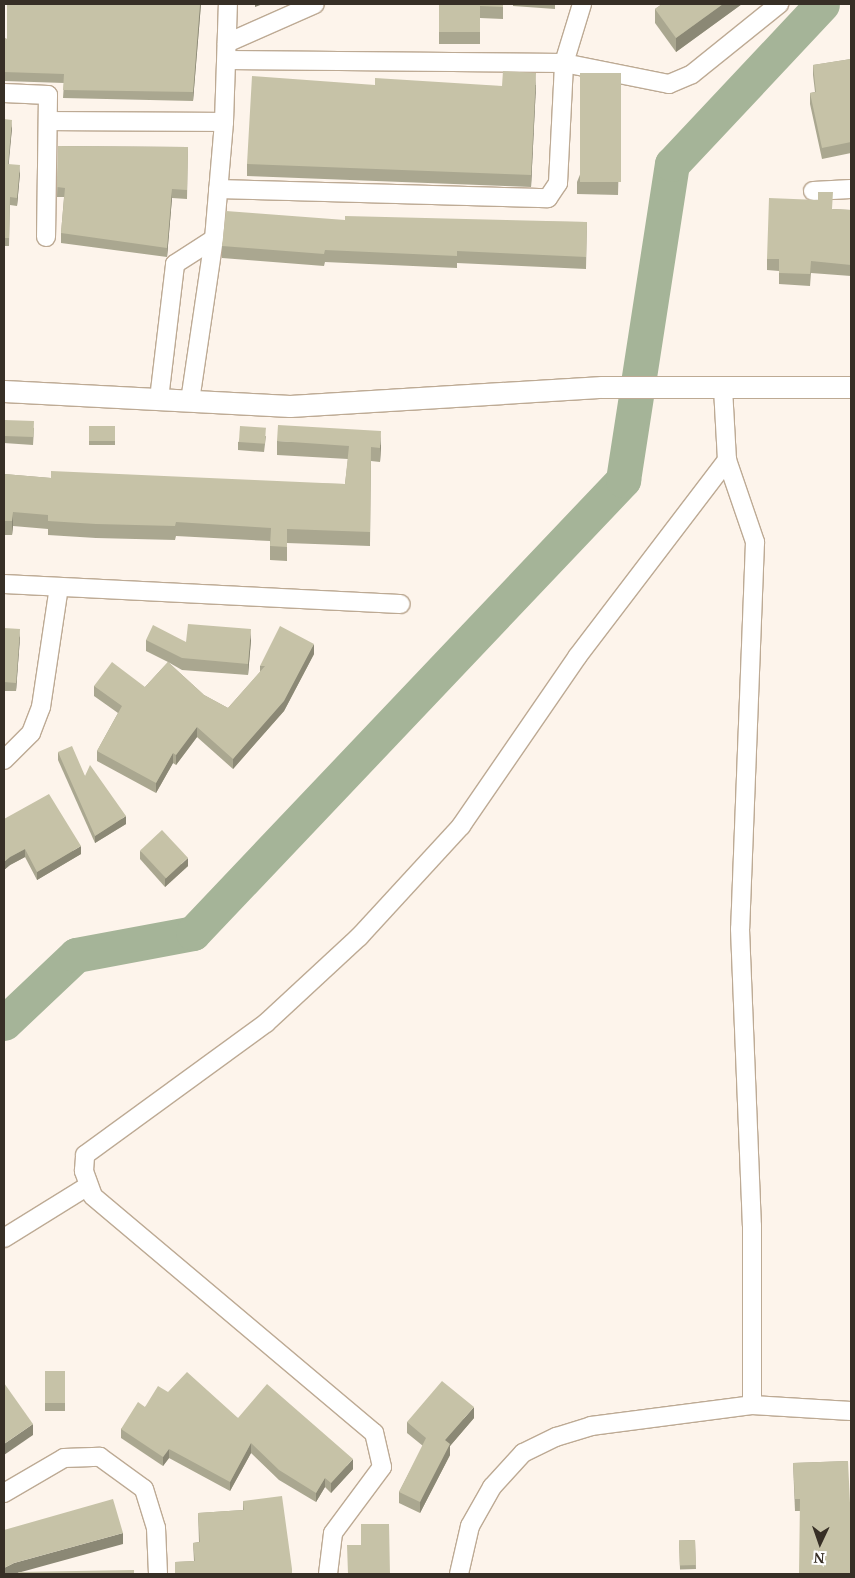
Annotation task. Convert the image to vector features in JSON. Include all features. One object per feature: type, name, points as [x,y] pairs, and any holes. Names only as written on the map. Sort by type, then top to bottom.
[{"type":"street","points":[[190,401],[214,239],[224,122],[228,4]]},
{"type":"street","points":[[227,52],[315,4]]},
{"type":"street","points":[[218,189],[548,198],[558,183],[564,63],[582,4]]},
{"type":"street","points":[[227,52],[564,63],[675,82],[692,74],[779,4]]},
{"type":"street","points":[[4,93],[48,95],[46,237]]},
{"type":"street","points":[[49,121],[224,122]]},
{"type":"street","points":[[814,191],[851,189]]},
{"type":"street","points":[[159,399],[175,264],[214,239]]},
{"type":"street","points":[[4,391],[290,406],[625,387],[723,389],[851,387]]},
{"type":"street","points":[[723,389],[726,460],[755,542],[740,929],[752,1226],[752,1405]]},
{"type":"street","points":[[328,1574],[332,1533],[382,1467],[374,1433],[94,1196],[88,1186],[85,1155],[266,1023],[359,937],[461,826],[578,657],[726,460]]},
{"type":"street","points":[[4,584],[400,604]]},
{"type":"street","points":[[4,760],[31,733],[41,707],[60,587]]},
{"type":"street","points":[[4,1238],[88,1186]]},
{"type":"street","points":[[459,1574],[470,1526],[492,1487],[524,1453],[591,1426],[752,1405],[851,1411]]},
{"type":"street","points":[[4,1493],[64,1458],[100,1457],[144,1490],[154,1521],[158,1574]]},
{"type":"building","points":[[7,4],[200,4],[193,92],[63,90],[64,74],[4,72],[4,38],[7,39]]},
{"type":"building","points":[[439,4],[503,4],[503,7],[480,6],[480,32],[439,32]]},
{"type":"building","points":[[662,4],[723,4],[676,38],[655,9]]},
{"type":"building","points":[[851,59],[851,142],[822,148],[810,93],[816,92],[813,65]]},
{"type":"building","points":[[503,71],[536,73],[531,175],[247,164],[252,76],[375,85],[375,78],[502,86]]},
{"type":"building","points":[[580,73],[621,73],[621,182],[580,182]]},
{"type":"building","points":[[4,119],[12,120],[8,164],[20,165],[17,198],[10,197],[9,238],[4,238]]},
{"type":"building","points":[[58,146],[188,147],[187,190],[172,189],[167,248],[61,233],[65,188],[57,187]]},
{"type":"building","points":[[818,192],[833,192],[832,209],[851,210],[851,265],[811,261],[810,274],[779,273],[779,259],[767,259],[769,198],[818,200]]},
{"type":"building","points":[[226,211],[345,220],[345,216],[587,222],[586,257],[457,251],[457,256],[325,250],[324,254],[222,246]]},
{"type":"building","points":[[4,420],[34,421],[33,437],[4,436]]},
{"type":"building","points":[[278,425],[381,431],[380,448],[371,447],[370,532],[287,529],[287,547],[270,546],[271,528],[176,522],[175,526],[96,524],[48,521],[48,515],[13,512],[12,521],[4,521],[4,474],[51,478],[51,471],[345,484],[349,446],[277,441]]},
{"type":"building","points":[[89,426],[115,426],[115,441],[89,441]]},
{"type":"building","points":[[240,426],[266,428],[265,444],[239,442]]},
{"type":"building","points":[[188,624],[251,629],[248,664],[182,658],[146,640],[153,625],[186,642]]},
{"type":"building","points":[[280,626],[314,644],[284,701],[233,759],[197,727],[176,755],[173,753],[156,783],[97,751],[122,706],[94,686],[112,662],[145,687],[168,662],[204,695],[228,708],[265,666],[260,666]]},
{"type":"building","points":[[4,628],[20,629],[16,683],[4,682]]},
{"type":"building","points":[[72,746],[85,776],[90,765],[126,816],[95,836],[58,752]]},
{"type":"building","points":[[49,794],[81,846],[37,872],[25,849],[4,862],[4,819]]},
{"type":"building","points":[[162,830],[188,858],[166,878],[140,850]]},
{"type":"building","points":[[45,1371],[65,1371],[65,1403],[45,1403]]},
{"type":"building","points":[[187,1372],[238,1418],[267,1384],[353,1459],[331,1483],[325,1478],[316,1493],[279,1470],[251,1443],[230,1482],[169,1449],[163,1457],[121,1429],[138,1402],[145,1407],[158,1386],[168,1392]]},
{"type":"building","points":[[442,1381],[474,1407],[445,1440],[450,1444],[420,1502],[399,1492],[426,1438],[407,1422]]},
{"type":"building","points":[[4,1383],[33,1424],[4,1444]]},
{"type":"building","points":[[848,1461],[851,1574],[799,1574],[800,1499],[795,1499],[793,1463]]},
{"type":"building","points":[[282,1496],[292,1574],[175,1574],[175,1562],[195,1561],[193,1543],[200,1542],[198,1513],[244,1510],[243,1501]]},
{"type":"building","points":[[113,1499],[123,1533],[14,1563],[4,1568],[4,1530]]},
{"type":"building","points":[[361,1524],[389,1524],[390,1574],[348,1574],[347,1545],[361,1545]]},
{"type":"building","points":[[695,1540],[696,1565],[680,1566],[679,1541]]},
{"type":"building","points":[[134,1570],[134,1574],[20,1574],[18,1572]]},
{"type":"waterway","points":[[4,1023],[76,955],[193,933],[623,480],[672,164],[822,4]]}]
